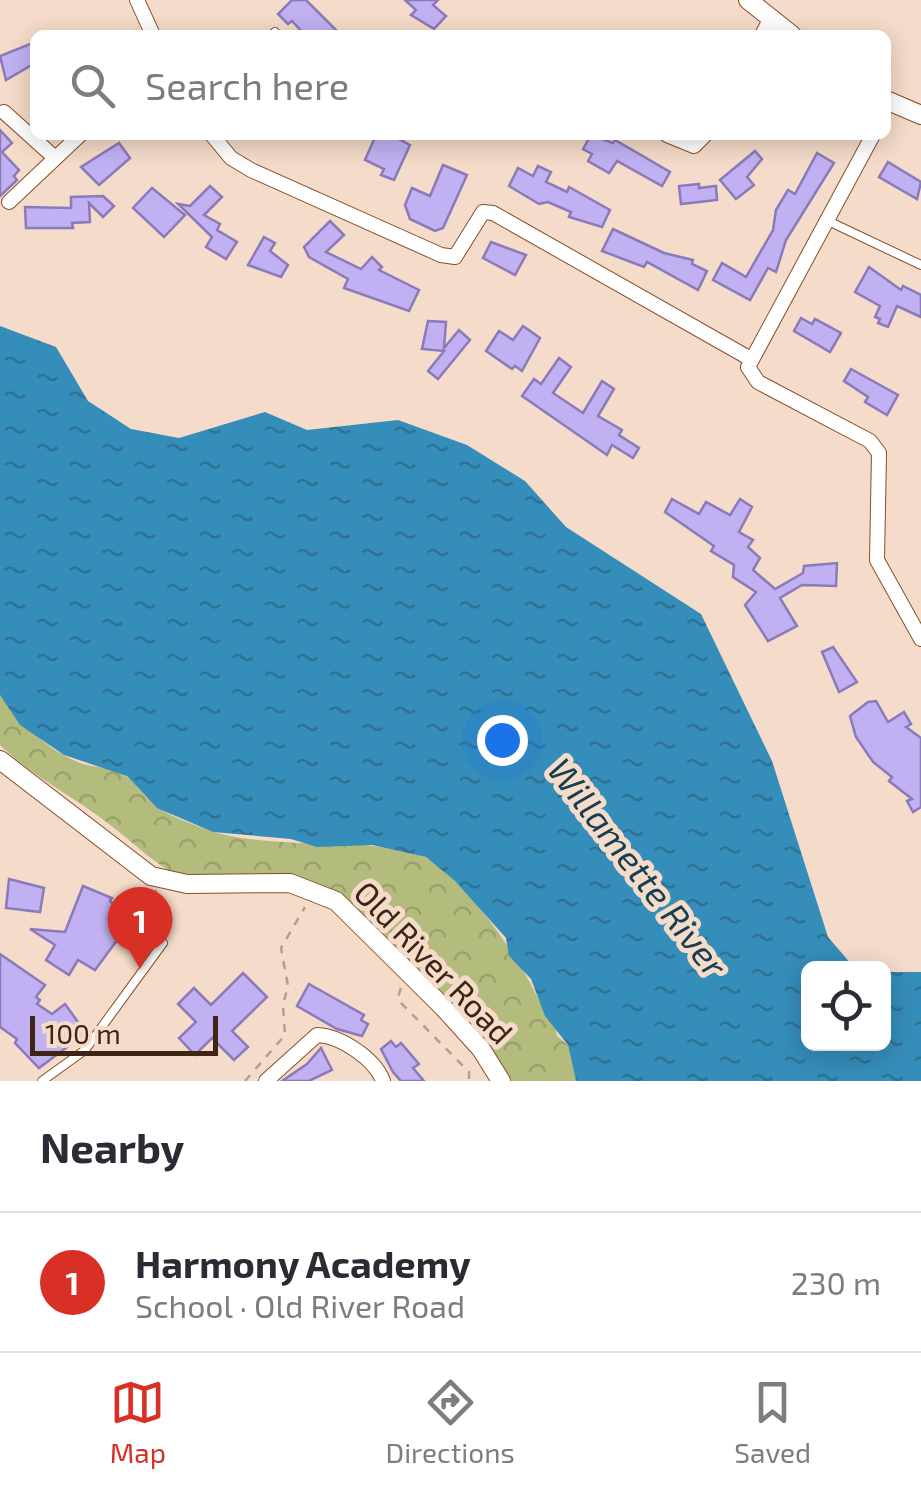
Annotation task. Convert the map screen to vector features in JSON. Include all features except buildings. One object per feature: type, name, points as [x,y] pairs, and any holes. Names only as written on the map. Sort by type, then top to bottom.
[{"type":"street","points":[[137,0],[150,30]]},
{"type":"street","points":[[748,0],[766,27]]},
{"type":"street","points":[[891,106],[921,115]]},
{"type":"street","points":[[4,112],[30,135]]},
{"type":"street","points":[[35,140],[54,157]]},
{"type":"street","points":[[9,202],[74,140]]},
{"type":"street","points":[[216,140],[231,158],[251,170],[441,255],[455,257],[476,220],[483,212],[493,213],[749,358]]},
{"type":"street","points":[[870,140],[749,358],[748,367],[758,382],[870,441],[879,453],[876,560],[921,639]]},
{"type":"street","name":"Old River Road","points":[[0,760],[131,864],[160,880],[187,884],[290,883],[321,892],[349,912],[444,1008],[501,1081]]},
{"type":"street","points":[[266,1081],[317,1035],[355,1050],[379,1070],[383,1081]]},
{"type":"lane","points":[[826,220],[921,266]]},
{"type":"lane","points":[[42,1081],[85,1050],[163,943]]},
{"type":"path","points":[[160,880],[150,934],[163,943]]},
{"type":"path","points":[[245,1081],[285,1035],[283,1005],[288,986],[281,948],[304,908]]},
{"type":"path","points":[[398,990],[402,1004],[469,1072],[469,1081]]},
{"type":"green space","points":[[0,695],[25,725],[55,750],[80,763],[123,774],[156,806],[197,826],[242,838],[359,844],[427,858],[463,889],[513,954],[547,1019],[554,1022],[557,1036],[568,1045],[576,1081],[505,1081],[337,894],[171,872],[163,867],[0,745]]},
{"type":"water","name":"Willamette River","points":[[0,326],[56,347],[88,401],[131,429],[179,438],[265,412],[307,430],[398,420],[467,445],[525,481],[566,527],[701,614],[772,761],[828,937],[849,961],[801,961],[801,1051],[891,1051],[891,972],[921,972],[921,1081],[576,1081],[568,1045],[545,1016],[531,979],[509,956],[506,938],[455,881],[426,857],[372,845],[317,847],[291,839],[213,832],[157,808],[127,776],[64,755],[20,725],[0,695]]},
{"type":"place","name":"Harmony Academy","points":[[140,969]]}]
